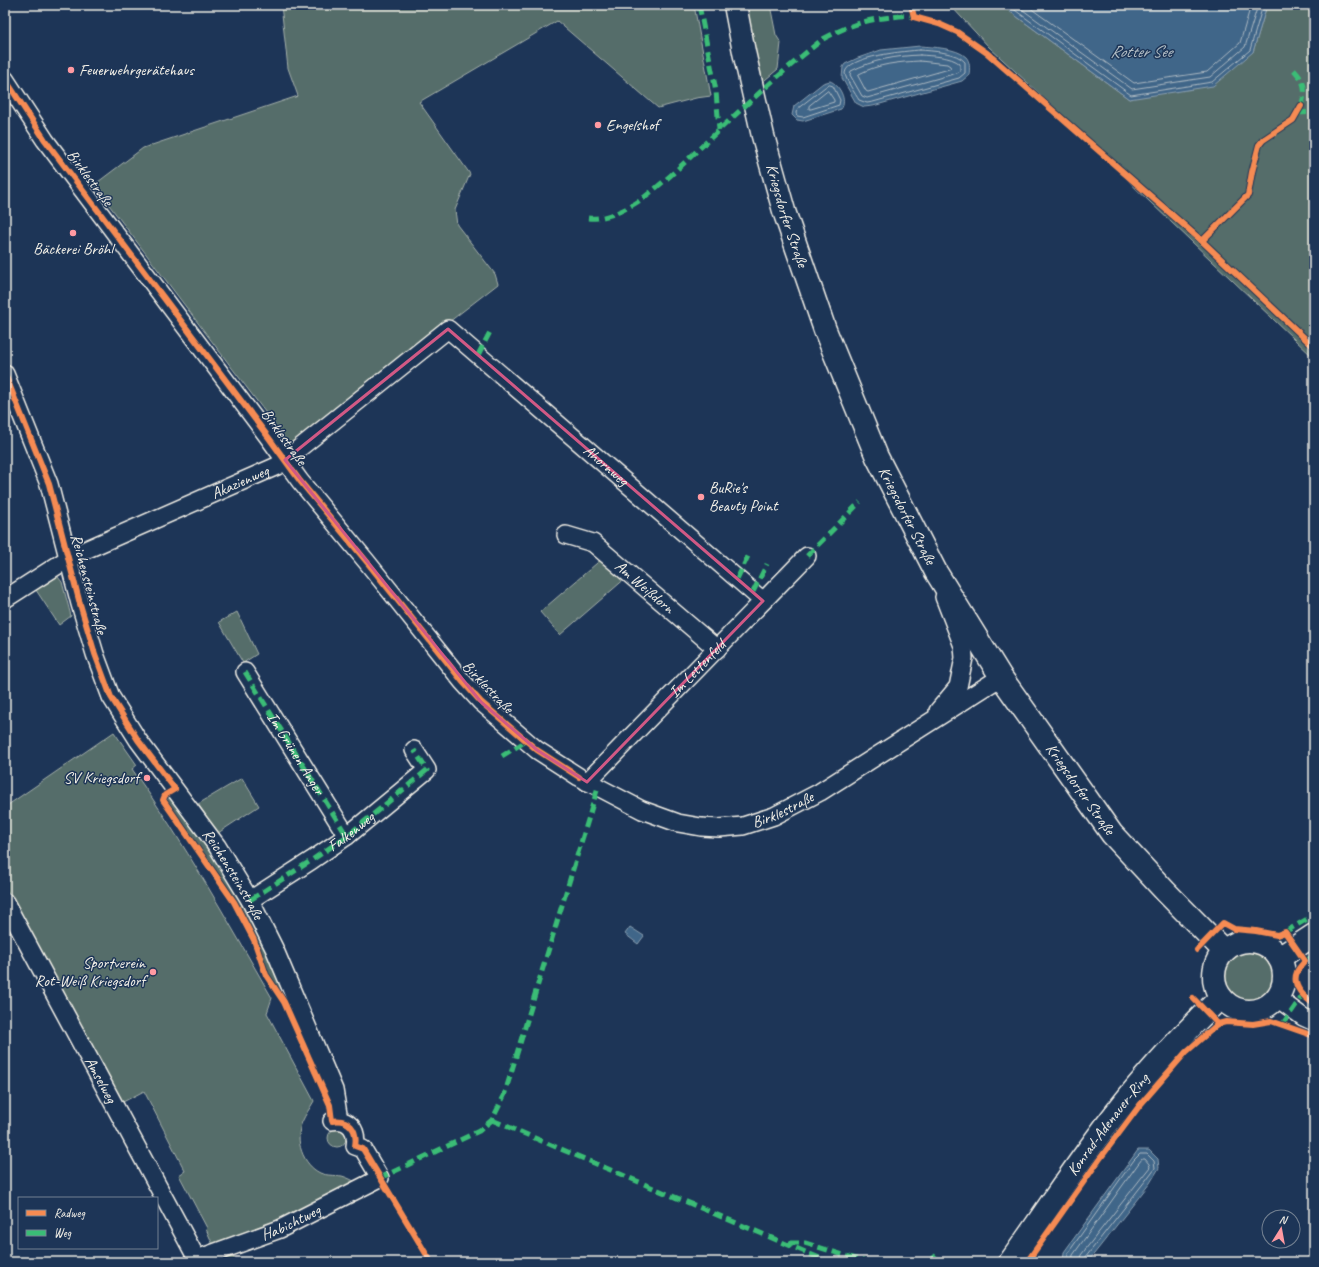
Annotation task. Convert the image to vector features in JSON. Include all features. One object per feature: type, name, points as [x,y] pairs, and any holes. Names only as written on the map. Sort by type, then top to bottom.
[{"type":"main road","name":"Kriegsdorfer Straße","points":[[735,5],[763,136],[784,211],[825,330],[877,457],[936,572],[1001,677],[1112,834],[1224,951]]},
{"type":"main road","points":[[1279,958],[1314,935]]},
{"type":"main road","points":[[1253,941],[1268,946],[1279,958],[1284,978],[1281,990],[1277,998],[1264,1008],[1248,1012],[1233,1008],[1220,998],[1214,982],[1214,974],[1219,958],[1224,951],[1237,943],[1253,941]]},
{"type":"main road","name":"Konrad-Adenauer-Ring","points":[[1010,1262],[1118,1109],[1180,1037],[1220,998]]},
{"type":"street","name":"Birklestraße","points":[[5,79],[45,140],[300,481],[457,674],[481,702],[531,745],[583,779],[642,810],[678,823],[718,828],[743,826],[774,816],[820,792],[1001,677]]},
{"type":"street","name":"Akazienweg","points":[[5,599],[68,557],[83,552],[277,466],[448,330]]},
{"type":"street","name":"Ahornweg","points":[[448,330],[763,601]]},
{"type":"street","name":"Reichensteinstraße","points":[[5,374],[49,484],[80,604],[95,654],[112,697],[138,740],[217,846],[250,900],[274,948],[334,1090],[336,1120],[350,1125],[354,1129],[356,1134],[355,1146],[363,1149],[380,1178]]},
{"type":"street","name":"Am Weißdorn","points":[[566,535],[593,543],[717,648]]},
{"type":"street","name":"Im Lettenfeld","points":[[583,779],[717,648],[807,556]]},
{"type":"street","name":"Birklestraße","points":[[924,726],[958,688],[964,658],[963,646],[949,613],[936,572]]},
{"type":"street","name":"Im Grünen Anger","points":[[244,672],[347,836]]},
{"type":"street","name":"Falkenweg","points":[[250,900],[347,836],[427,770],[414,750]]},
{"type":"street","name":"Amselweg","points":[[5,902],[197,1259]]},
{"type":"street","points":[[1277,998],[1303,1017],[1314,1022]]},
{"type":"street","name":"Habichtweg","points":[[197,1259],[280,1229],[380,1178]]},
{"type":"highlighted area","points":[[448,329],[763,601],[587,782],[537,750],[481,702],[285,460]]},
{"type":"green space","points":[[281,5],[694,5],[711,96],[696,98],[658,108],[557,21],[419,102],[470,174],[455,210],[457,225],[495,274],[498,284],[290,445],[94,185],[143,148],[298,96],[288,68]]},
{"type":"green space","points":[[741,5],[770,5],[776,35],[781,43],[778,69],[759,85]]},
{"type":"green space","points":[[950,5],[1001,5],[1129,99],[1253,52],[1267,5],[1314,5],[1314,358],[1129,182],[1058,111],[989,47]]},
{"type":"green space","points":[[604,557],[627,577],[560,635],[540,612]]},
{"type":"green space","points":[[55,576],[62,582],[71,616],[59,625],[34,587]]},
{"type":"green space","points":[[237,612],[257,654],[243,663],[219,622]]},
{"type":"green space","name":"Sportverein Rot-Weiß Kriegsdorf","points":[[114,732],[137,765],[132,769],[188,853],[272,998],[267,1013],[314,1101],[303,1119],[300,1129],[300,1144],[305,1158],[314,1169],[320,1173],[342,1176],[356,1182],[279,1223],[214,1247],[206,1229],[207,1228],[179,1175],[185,1171],[144,1091],[121,1103],[5,894],[5,807]]},
{"type":"green space","points":[[242,778],[259,806],[218,833],[198,804]]},
{"type":"green space","points":[[170,795],[240,895],[290,1000],[287,1001],[267,971],[256,937],[235,899],[167,800]]},
{"type":"green space","points":[[1244,950],[1254,950],[1268,957],[1275,971],[1275,981],[1268,995],[1254,1002],[1244,1002],[1234,998],[1227,991],[1223,981],[1223,971],[1227,961],[1234,954]]},
{"type":"green space","points":[[333,1129],[341,1129],[346,1134],[344,1145],[341,1147],[333,1147],[328,1142],[328,1134]]},
{"type":"green space","points":[[231,1252],[236,1262],[202,1262]]},
{"type":"water","name":"Rotter See","points":[[1001,5],[1267,5],[1253,52],[1213,86],[1129,99]]},
{"type":"water","points":[[920,46],[944,48],[962,54],[968,61],[970,68],[969,75],[962,81],[873,106],[864,107],[856,103],[842,78],[843,67],[845,64],[881,50]]},
{"type":"water","points":[[830,81],[842,93],[844,102],[841,109],[803,121],[797,120],[792,115],[794,106],[823,83]]},
{"type":"water","points":[[630,927],[644,936],[638,944],[625,934]]},
{"type":"water","points":[[1138,1150],[1149,1150],[1158,1159],[1159,1168],[1150,1183],[1090,1259],[1086,1262],[1063,1262],[1064,1252]]},
{"type":"marked path","points":[[699,5],[716,91],[719,130]]},
{"type":"marked path","points":[[588,218],[615,214],[639,201],[679,168],[769,84],[823,39],[840,30],[864,22],[898,16],[916,17]]},
{"type":"marked path","points":[[1294,70],[1301,79],[1304,88],[1304,97],[1300,108]]},
{"type":"marked path","points":[[1297,113],[1314,112]]},
{"type":"marked path","points":[[478,355],[490,332]]},
{"type":"marked path","points":[[807,556],[860,502]]},
{"type":"marked path","points":[[737,579],[750,552]]},
{"type":"marked path","points":[[753,592],[767,564]]},
{"type":"marked path","points":[[245,672],[347,836]]},
{"type":"marked path","points":[[502,756],[526,741]]},
{"type":"marked path","points":[[250,900],[347,836],[427,770],[414,750]]},
{"type":"marked path","points":[[381,1179],[380,1178],[479,1131],[492,1120],[504,1096],[598,787]]},
{"type":"marked path","points":[[1285,932],[1314,915]]},
{"type":"marked path","points":[[1305,961],[1314,956]]},
{"type":"marked path","points":[[1282,1025],[1303,995]]},
{"type":"marked path","points":[[492,1120],[829,1262]]},
{"type":"marked path","points":[[789,1243],[805,1243],[866,1262]]},
{"type":"marked path","points":[[929,1262],[938,1254]]},
{"type":"marked path","points":[[187,1262],[197,1259]]},
{"type":"cycle path","points":[[911,5],[914,17],[939,24],[957,32],[987,53],[1202,241],[1314,347]]},
{"type":"cycle path","points":[[5,79],[45,140],[300,481],[462,681],[481,702],[537,750],[579,777]]},
{"type":"cycle path","points":[[1202,241],[1248,195],[1259,145],[1263,140],[1293,120],[1301,106]]},
{"type":"cycle path","points":[[5,374],[49,484],[80,604],[95,654],[111,697],[138,740],[175,789],[165,795],[163,800],[234,902],[254,940],[266,975],[284,1002],[330,1105],[332,1121],[343,1121],[348,1123],[354,1130],[356,1140],[355,1146],[363,1149],[431,1262]]},
{"type":"cycle path","points":[[1197,950],[1223,923],[1234,929],[1277,935],[1285,932],[1305,961],[1297,972],[1297,986],[1306,998],[1314,1004]]},
{"type":"cycle path","points":[[1193,998],[1218,1024],[1226,1022],[1253,1024],[1271,1021],[1314,1036]]},
{"type":"cycle path","points":[[1027,1262],[1140,1105],[1186,1052],[1218,1024]]},
{"type":"place","name":"Feuerwehrgerätehaus","points":[[71,70]]},
{"type":"place","name":"Engelshof","points":[[598,125]]},
{"type":"place","name":"Bäckerei Bröhl","points":[[73,233]]},
{"type":"place","name":"BuRie's Beauty Point","points":[[701,497]]},
{"type":"place","name":"SV Kriegsdorf","points":[[147,778]]},
{"type":"place","name":"Sportverein Rot-Weiß Kriegsdorf","points":[[153,972]]}]
